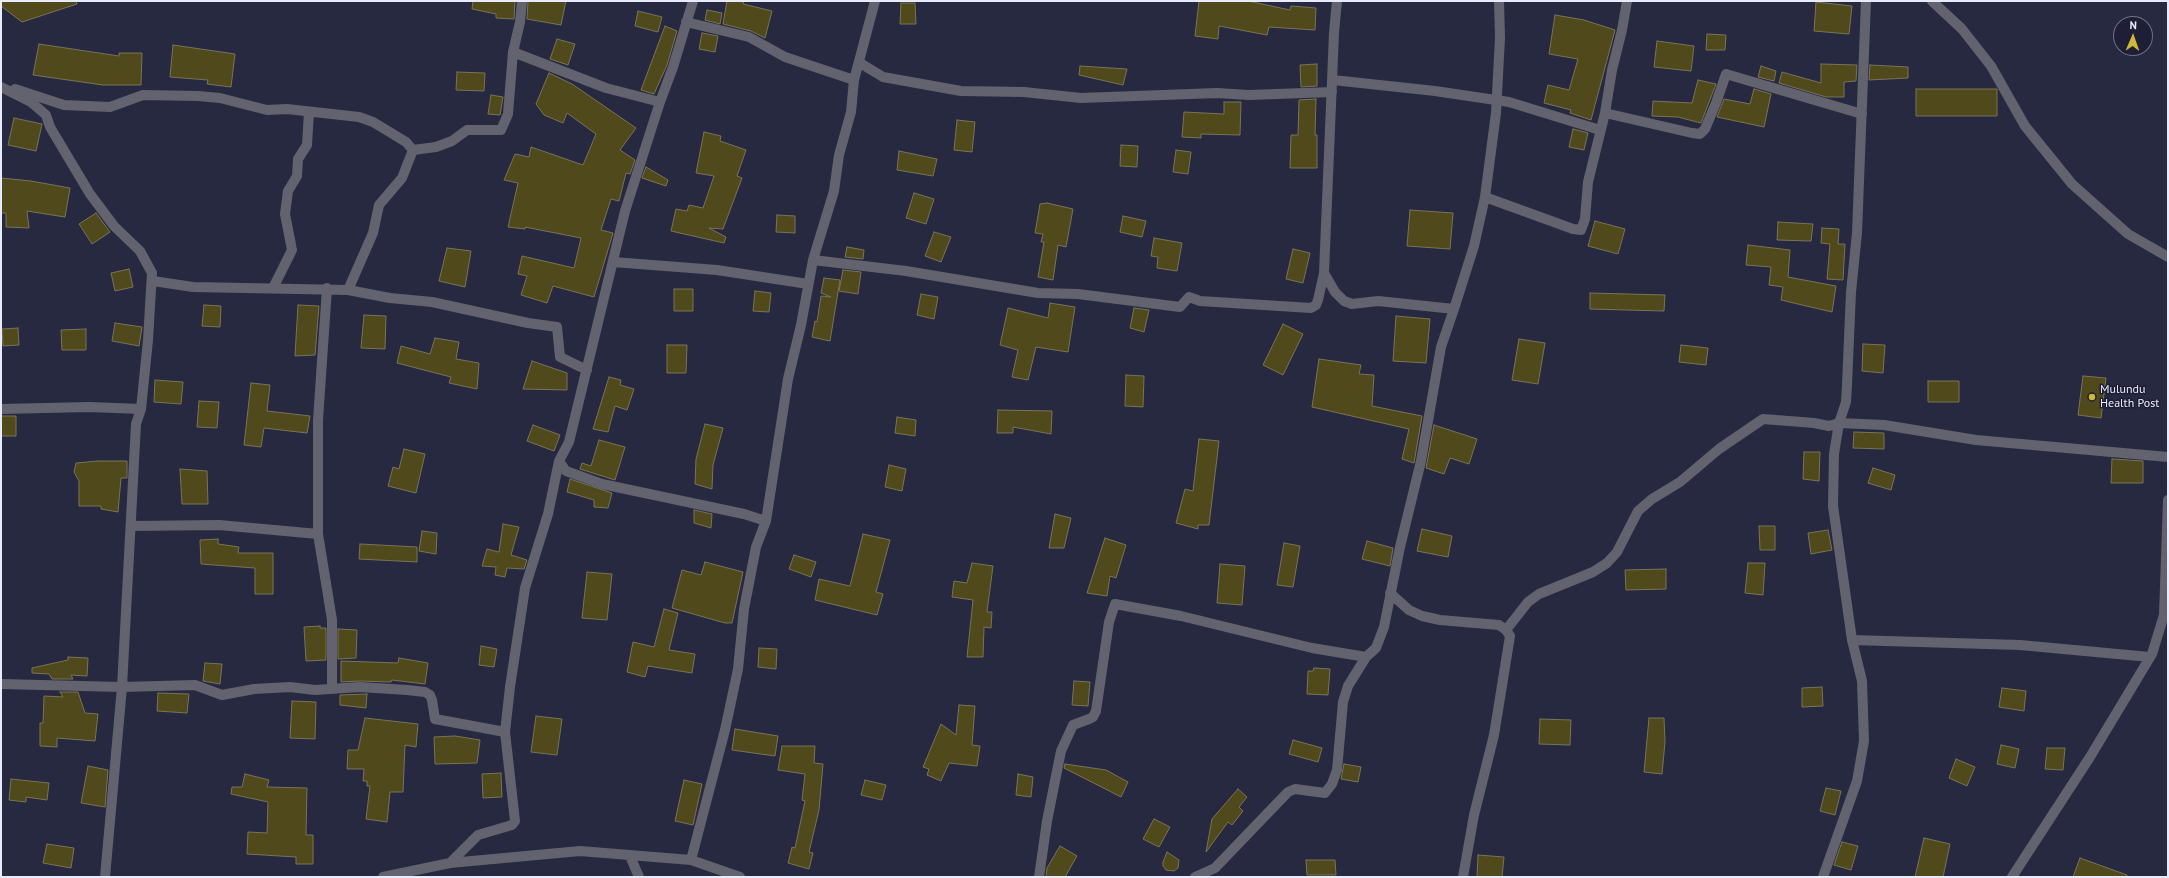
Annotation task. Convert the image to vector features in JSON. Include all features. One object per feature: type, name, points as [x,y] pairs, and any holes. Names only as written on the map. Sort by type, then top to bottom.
[{"type":"street","points":[[413,150],[436,147],[452,141],[467,130],[501,130],[508,114],[513,52],[520,22],[522,1]]},
{"type":"street","points":[[450,863],[478,835],[512,826],[515,821],[505,732],[510,687],[526,588],[548,514],[558,461],[569,442],[625,211],[660,102],[674,67],[693,1]]},
{"type":"street","points":[[691,860],[725,730],[738,669],[744,609],[756,547],[766,521],[788,379],[801,325],[813,260],[834,191],[839,155],[851,112],[854,80],[860,63],[875,1]]},
{"type":"street","points":[[813,260],[906,271],[1038,293],[1078,294],[1180,307],[1189,297],[1200,301],[1311,308],[1316,305],[1318,300],[1324,272],[1334,33],[1337,1]]},
{"type":"street","points":[[1195,877],[1215,868],[1288,792],[1295,789],[1302,789],[1320,794],[1325,793],[1329,790],[1337,770],[1343,702],[1348,686],[1366,657],[1378,643],[1384,627],[1390,593],[1421,461],[1441,347],[1474,246],[1484,197],[1497,101],[1500,38],[1499,1]]},
{"type":"street","points":[[1484,197],[1573,229],[1581,230],[1585,219],[1588,182],[1605,112],[1612,70],[1622,30],[1627,1]]},
{"type":"street","points":[[1823,877],[1857,782],[1864,741],[1862,681],[1852,640],[1832,506],[1834,454],[1839,423],[1846,402],[1851,292],[1858,233],[1866,1]]},
{"type":"street","points":[[1932,1],[1962,29],[1992,66],[2025,126],[2072,184],[2128,234],[2168,257]]},
{"type":"street","points":[[686,22],[749,37],[785,57],[854,80]]},
{"type":"street","points":[[513,52],[606,88],[660,102]]},
{"type":"street","points":[[860,63],[883,77],[961,91],[1024,92],[1081,98],[1217,93],[1249,95],[1332,92]]},
{"type":"street","points":[[1605,112],[1700,134],[1705,129],[1726,74],[1862,114]]},
{"type":"street","points":[[1333,80],[1435,91],[1497,101],[1518,105],[1600,130]]},
{"type":"street","points":[[1,86],[64,105],[110,107],[143,95],[198,96],[220,98],[267,110],[286,109],[359,117],[373,122],[406,142],[413,150]]},
{"type":"street","points":[[1,86],[31,102],[46,115],[50,127],[90,194],[114,226],[140,251],[149,266],[153,281],[141,408],[136,424],[122,687],[105,877]]},
{"type":"street","points":[[273,288],[292,250],[284,214],[288,191],[297,176],[298,159],[307,145],[309,112]]},
{"type":"street","points":[[348,290],[359,270],[373,233],[379,205],[402,178],[413,150]]},
{"type":"street","points":[[613,262],[717,270],[808,284]]},
{"type":"street","points":[[1324,272],[1335,292],[1344,301],[1352,304],[1378,301],[1454,309]]},
{"type":"street","points":[[153,281],[193,287],[327,288],[348,290],[390,298],[432,302],[528,323],[557,326],[560,357],[587,370]]},
{"type":"street","points":[[327,288],[318,420],[318,534],[332,620],[332,688]]},
{"type":"street","points":[[1,409],[141,408]]},
{"type":"street","points":[[1506,630],[1528,602],[1539,594],[1593,572],[1607,563],[1617,552],[1638,511],[1652,499],[1680,482],[1719,449],[1763,419],[1814,423],[1829,426],[1839,423],[1884,425],[1976,440],[2168,457]]},
{"type":"street","points":[[558,461],[566,471],[602,484],[744,514],[766,521]]},
{"type":"street","points":[[2012,877],[2090,757],[2150,657],[2166,612],[2168,500]]},
{"type":"street","points":[[131,526],[219,525],[318,534]]},
{"type":"street","points":[[1390,593],[1409,610],[1422,616],[1440,620],[1499,625],[1506,630],[1510,636],[1494,735],[1474,815],[1463,877]]},
{"type":"street","points":[[1039,877],[1047,822],[1061,751],[1073,724],[1090,719],[1096,711],[1109,622],[1115,604],[1181,616],[1312,648],[1366,657]]},
{"type":"street","points":[[1852,640],[2020,645],[2150,657]]},
{"type":"street","points":[[1,684],[122,687],[195,685],[222,696],[254,689],[290,687],[315,690],[332,688],[360,688],[424,692],[432,700],[435,719],[505,732]]},
{"type":"street","points":[[383,877],[450,863],[580,852],[630,856],[661,856],[691,860],[740,877]]},
{"type":"street","points":[[630,856],[639,877]]},
{"type":"building","points":[[1,1],[76,1],[77,4],[22,22],[1,6]]},
{"type":"building","points":[[473,1],[515,1],[514,19],[496,18],[496,14],[472,9]]},
{"type":"building","points":[[528,1],[566,1],[561,25],[527,19]]},
{"type":"building","points":[[727,1],[744,1],[743,4],[772,11],[765,38],[751,31],[723,24]]},
{"type":"building","points":[[1199,1],[1248,1],[1290,10],[1291,6],[1316,8],[1315,30],[1269,27],[1267,35],[1219,26],[1218,39],[1195,36]]},
{"type":"building","points":[[1816,2],[1852,6],[1849,34],[1814,31]]},
{"type":"building","points":[[901,3],[915,3],[916,24],[900,24]]},
{"type":"building","points":[[707,10],[722,13],[720,24],[705,20]]},
{"type":"building","points":[[638,11],[662,17],[658,32],[635,26]]},
{"type":"building","points":[[1555,15],[1584,20],[1615,30],[1591,120],[1570,113],[1571,110],[1544,103],[1548,85],[1569,90],[1578,59],[1549,54]]},
{"type":"building","points":[[665,26],[677,31],[667,65],[654,94],[641,90]]},
{"type":"building","points":[[702,33],[718,36],[715,52],[699,49]]},
{"type":"building","points":[[1707,34],[1726,35],[1725,50],[1706,50]]},
{"type":"building","points":[[557,39],[575,44],[568,65],[550,59]]},
{"type":"building","points":[[1657,41],[1694,46],[1691,71],[1654,67]]},
{"type":"building","points":[[39,44],[119,56],[119,53],[142,53],[141,85],[103,85],[33,75]]},
{"type":"building","points":[[173,45],[235,54],[231,87],[207,84],[208,80],[170,77]]},
{"type":"building","points":[[1317,64],[1317,86],[1301,87],[1300,65]]},
{"type":"building","points":[[1821,64],[1857,65],[1856,81],[1844,82],[1844,97],[1826,97],[1779,83],[1782,72],[1821,83]]},
{"type":"building","points":[[1870,65],[1908,67],[1908,78],[1869,80]]},
{"type":"building","points":[[1080,66],[1127,69],[1123,85],[1079,75]]},
{"type":"building","points":[[1761,66],[1776,71],[1774,81],[1758,77]]},
{"type":"building","points":[[457,72],[485,73],[484,91],[456,90]]},
{"type":"building","points":[[549,73],[572,84],[636,128],[620,150],[635,160],[630,174],[626,173],[619,201],[611,199],[601,230],[613,233],[594,297],[553,286],[547,303],[521,295],[527,276],[518,274],[522,256],[574,268],[581,238],[525,227],[525,229],[508,227],[518,183],[504,180],[515,154],[529,157],[531,147],[583,165],[596,134],[567,113],[563,123],[544,115],[536,104]]},
{"type":"building","points":[[1698,80],[1716,84],[1701,123],[1678,117],[1652,116],[1653,101],[1692,103]]},
{"type":"building","points":[[1754,89],[1771,94],[1764,127],[1717,117],[1724,99],[1750,104]]},
{"type":"building","points":[[1916,89],[1997,89],[1997,116],[1916,116]]},
{"type":"building","points":[[491,95],[503,97],[500,115],[488,114]]},
{"type":"building","points":[[1316,99],[1315,135],[1317,135],[1317,168],[1290,168],[1291,135],[1298,135],[1299,100]]},
{"type":"building","points":[[1224,102],[1241,102],[1240,135],[1201,134],[1201,138],[1182,137],[1184,112],[1224,114]]},
{"type":"building","points":[[14,118],[42,124],[36,151],[8,145]]},
{"type":"building","points":[[957,120],[975,122],[972,152],[954,150]]},
{"type":"building","points":[[1573,129],[1588,133],[1584,150],[1569,147]]},
{"type":"building","points":[[704,132],[721,136],[720,141],[746,150],[737,176],[742,178],[723,229],[709,228],[726,237],[724,243],[671,231],[676,209],[687,211],[689,205],[703,208],[714,176],[696,173]]},
{"type":"building","points":[[1121,145],[1138,146],[1137,167],[1120,166]]},
{"type":"building","points":[[1176,150],[1191,152],[1188,174],[1173,172]]},
{"type":"building","points":[[899,151],[937,159],[933,176],[897,170]]},
{"type":"building","points":[[646,167],[668,180],[666,186],[642,178]]},
{"type":"building","points":[[1,178],[31,181],[70,188],[65,217],[27,211],[29,228],[6,227],[6,213],[1,213]]},
{"type":"building","points":[[914,193],[934,199],[926,224],[906,218]]},
{"type":"building","points":[[1047,203],[1073,209],[1066,247],[1058,245],[1053,280],[1038,277],[1044,242],[1041,242],[1043,234],[1035,233],[1040,204]]},
{"type":"building","points":[[1410,210],[1453,213],[1450,249],[1407,246]]},
{"type":"building","points":[[96,213],[110,232],[92,244],[79,224]]},
{"type":"building","points":[[777,215],[795,216],[795,233],[776,232]]},
{"type":"building","points":[[1123,216],[1146,221],[1142,237],[1120,232]]},
{"type":"building","points":[[1595,221],[1625,229],[1618,254],[1588,246]]},
{"type":"building","points":[[1778,222],[1813,224],[1811,241],[1777,240]]},
{"type":"building","points":[[1822,228],[1839,229],[1838,244],[1845,244],[1843,280],[1827,279],[1830,244],[1821,243]]},
{"type":"building","points":[[934,232],[951,237],[941,262],[925,256]]},
{"type":"building","points":[[1154,238],[1182,243],[1177,271],[1157,268],[1158,257],[1151,256]]},
{"type":"building","points":[[1748,245],[1790,250],[1788,277],[1836,286],[1832,312],[1781,300],[1783,287],[1769,285],[1771,267],[1746,265]]},
{"type":"building","points":[[847,247],[864,250],[863,259],[845,257]]},
{"type":"building","points":[[447,248],[471,251],[465,287],[439,281]]},
{"type":"building","points":[[1293,249],[1310,253],[1303,283],[1286,279]]},
{"type":"building","points":[[129,269],[133,287],[115,291],[111,273]]},
{"type":"building","points":[[843,270],[861,272],[858,294],[839,291]]},
{"type":"building","points":[[824,278],[840,280],[830,341],[812,337],[815,321],[817,322],[821,296],[831,297],[821,293]]},
{"type":"building","points":[[674,289],[693,289],[693,311],[674,311]]},
{"type":"building","points":[[755,291],[771,293],[769,312],[753,311]]},
{"type":"building","points":[[1590,293],[1665,295],[1664,311],[1590,309]]},
{"type":"building","points":[[921,294],[938,297],[934,319],[917,315]]},
{"type":"building","points":[[1050,303],[1075,307],[1068,352],[1036,347],[1028,380],[1012,377],[1018,350],[1000,345],[1008,308],[1048,318]]},
{"type":"building","points":[[204,305],[221,306],[220,327],[202,326]]},
{"type":"building","points":[[298,305],[319,306],[315,355],[295,356]]},
{"type":"building","points":[[1134,308],[1149,310],[1144,332],[1130,328]]},
{"type":"building","points":[[364,315],[386,316],[385,349],[361,348]]},
{"type":"building","points":[[1396,316],[1430,319],[1426,363],[1393,361]]},
{"type":"building","points":[[115,323],[142,327],[139,346],[112,341]]},
{"type":"building","points":[[1283,324],[1303,334],[1283,375],[1263,365]]},
{"type":"building","points":[[18,328],[19,345],[3,346],[2,329]]},
{"type":"building","points":[[86,329],[86,350],[62,350],[61,330]]},
{"type":"building","points":[[435,338],[459,342],[456,359],[479,363],[477,389],[449,383],[451,377],[397,363],[401,346],[430,354]]},
{"type":"building","points":[[1519,339],[1545,343],[1538,384],[1512,380]]},
{"type":"building","points":[[1863,344],[1885,345],[1883,373],[1862,371]]},
{"type":"building","points":[[667,345],[687,345],[686,373],[667,373]]},
{"type":"building","points":[[1681,345],[1708,348],[1706,365],[1679,362]]},
{"type":"building","points":[[1319,359],[1361,365],[1359,374],[1374,375],[1372,406],[1422,416],[1414,463],[1402,459],[1409,429],[1312,407]]},
{"type":"building","points":[[532,361],[567,373],[567,390],[523,389]]},
{"type":"building","points":[[1126,375],[1144,376],[1143,407],[1125,406]]},
{"type":"building","name":"Mulundu Health Post","points":[[2083,376],[2106,378],[2101,418],[2078,415]]},
{"type":"building","points":[[609,377],[621,380],[620,385],[634,389],[627,410],[615,406],[608,432],[593,429]]},
{"type":"building","points":[[155,380],[183,382],[181,404],[154,402]]},
{"type":"building","points":[[1928,381],[1959,381],[1959,402],[1928,402]]},
{"type":"building","points":[[251,383],[270,385],[267,411],[310,416],[307,433],[264,428],[261,447],[244,445]]},
{"type":"building","points":[[199,401],[219,402],[217,428],[197,427]]},
{"type":"building","points":[[998,410],[1052,411],[1051,434],[1013,427],[1013,433],[997,433]]},
{"type":"building","points":[[1,416],[16,416],[16,436],[1,436]]},
{"type":"building","points":[[897,417],[916,420],[915,436],[895,433]]},
{"type":"building","points":[[705,424],[723,428],[713,465],[712,489],[695,484],[696,459]]},
{"type":"building","points":[[533,425],[560,435],[554,451],[527,441]]},
{"type":"building","points":[[1434,425],[1477,439],[1469,464],[1450,458],[1444,474],[1426,468]]},
{"type":"building","points":[[1854,432],[1884,433],[1884,449],[1853,448]]},
{"type":"building","points":[[1199,439],[1219,441],[1209,525],[1198,525],[1198,529],[1176,523],[1185,489],[1193,491]]},
{"type":"building","points":[[599,440],[625,447],[615,480],[580,469],[582,463],[591,466]]},
{"type":"building","points":[[404,449],[425,454],[416,493],[388,486],[393,467],[399,469]]},
{"type":"building","points":[[1804,452],[1820,452],[1819,481],[1803,479]]},
{"type":"building","points":[[2112,459],[2143,461],[2143,483],[2111,483]]},
{"type":"building","points":[[127,461],[127,478],[121,478],[118,512],[101,509],[101,506],[79,506],[79,481],[74,472],[76,463]]},
{"type":"building","points":[[889,465],[906,469],[902,491],[885,487]]},
{"type":"building","points":[[1873,468],[1895,475],[1891,490],[1868,483]]},
{"type":"building","points":[[180,469],[207,471],[208,504],[182,504]]},
{"type":"building","points":[[570,479],[612,493],[608,508],[594,507],[594,500],[567,492]]},
{"type":"building","points":[[694,510],[712,514],[711,528],[694,523]]},
{"type":"building","points":[[1055,514],[1071,518],[1064,548],[1049,548]]},
{"type":"building","points":[[503,524],[519,527],[511,555],[527,560],[524,569],[507,568],[505,577],[495,575],[496,567],[482,566],[487,549],[499,552]]},
{"type":"building","points":[[1759,526],[1775,526],[1775,550],[1760,550]]},
{"type":"building","points":[[1422,529],[1452,536],[1448,557],[1417,551]]},
{"type":"building","points":[[1828,530],[1832,550],[1811,554],[1808,533]]},
{"type":"building","points":[[422,531],[437,533],[436,554],[419,551]]},
{"type":"building","points":[[863,534],[890,540],[876,592],[883,594],[877,615],[815,600],[819,579],[850,586]]},
{"type":"building","points":[[1105,538],[1126,545],[1116,578],[1110,576],[1107,596],[1087,593]]},
{"type":"building","points":[[218,539],[218,544],[239,547],[238,553],[273,553],[273,594],[255,594],[255,568],[201,564],[200,540]]},
{"type":"building","points":[[1367,541],[1393,548],[1390,566],[1362,559]]},
{"type":"building","points":[[1284,543],[1300,546],[1293,587],[1277,585]]},
{"type":"building","points":[[360,544],[417,547],[417,562],[359,559]]},
{"type":"building","points":[[794,555],[816,562],[811,577],[789,569]]},
{"type":"building","points":[[705,562],[743,572],[732,623],[725,623],[672,608],[682,570],[701,575]]},
{"type":"building","points":[[972,563],[993,566],[987,612],[992,612],[991,628],[984,627],[983,657],[967,657],[973,600],[952,597],[954,581],[967,583]]},
{"type":"building","points":[[1748,563],[1765,563],[1763,595],[1745,593]]},
{"type":"building","points":[[1220,564],[1245,566],[1242,605],[1217,603]]},
{"type":"building","points":[[1666,569],[1666,589],[1626,590],[1625,570]]},
{"type":"building","points":[[587,572],[612,574],[607,620],[582,618]]},
{"type":"building","points":[[664,609],[678,613],[669,650],[695,654],[692,673],[648,666],[645,677],[627,672],[633,642],[654,647]]},
{"type":"building","points":[[320,626],[320,628],[326,628],[326,660],[306,661],[304,627]]},
{"type":"building","points":[[338,629],[357,630],[356,658],[338,659]]},
{"type":"building","points":[[481,646],[497,649],[494,667],[479,665]]},
{"type":"building","points":[[759,648],[777,649],[776,669],[758,667]]},
{"type":"building","points":[[68,657],[88,658],[87,676],[71,675],[73,679],[52,679],[49,674],[32,673],[32,668],[68,660]]},
{"type":"building","points":[[399,658],[428,663],[425,684],[392,680],[391,682],[341,682],[341,661],[398,663]]},
{"type":"building","points":[[205,663],[222,664],[220,684],[203,681]]},
{"type":"building","points":[[1314,668],[1330,669],[1328,695],[1307,694],[1308,671],[1313,671]]},
{"type":"building","points":[[1074,681],[1090,682],[1088,706],[1072,705]]},
{"type":"building","points":[[1822,687],[1823,706],[1802,707],[1802,688]]},
{"type":"building","points":[[2002,688],[2026,691],[2024,711],[1999,707]]},
{"type":"building","points":[[60,692],[78,692],[85,713],[98,714],[95,741],[57,738],[57,747],[40,746],[40,723],[43,723],[44,696],[63,697]]},
{"type":"building","points":[[158,693],[189,694],[187,713],[157,711]]},
{"type":"building","points":[[367,694],[366,708],[340,705],[340,695]]},
{"type":"building","points":[[292,701],[316,702],[315,739],[290,738]]},
{"type":"building","points":[[959,705],[975,706],[972,745],[980,746],[977,766],[949,763],[941,781],[927,775],[929,769],[923,767],[941,724],[956,735]]},
{"type":"building","points":[[536,716],[562,719],[557,755],[531,752]]},
{"type":"building","points":[[365,718],[418,724],[416,747],[405,745],[403,792],[390,792],[387,822],[366,819],[370,786],[367,786],[367,781],[363,781],[364,769],[347,769],[348,750],[358,750]]},
{"type":"building","points":[[1649,718],[1664,718],[1665,742],[1662,774],[1644,772]]},
{"type":"building","points":[[1540,719],[1571,720],[1570,745],[1539,744]]},
{"type":"building","points":[[735,729],[778,736],[775,756],[732,750]]},
{"type":"building","points":[[455,736],[480,740],[477,763],[435,764],[434,737]]},
{"type":"building","points":[[1293,740],[1322,748],[1318,762],[1289,754]]},
{"type":"building","points":[[2001,745],[2019,749],[2015,768],[1997,764]]},
{"type":"building","points":[[782,746],[815,746],[814,763],[823,764],[819,810],[809,852],[813,853],[809,869],[788,863],[792,847],[795,848],[805,801],[802,800],[805,774],[778,770]]},
{"type":"building","points":[[2047,748],[2065,748],[2063,770],[2045,769]]},
{"type":"building","points":[[1956,759],[1975,767],[1967,786],[1949,778]]},
{"type":"building","points":[[1065,764],[1106,770],[1128,782],[1121,797],[1064,768]]},
{"type":"building","points":[[1344,764],[1361,767],[1358,782],[1341,779]]},
{"type":"building","points":[[88,766],[108,770],[105,807],[81,803]]},
{"type":"building","points":[[501,773],[502,797],[483,798],[482,774]]},
{"type":"building","points":[[245,774],[269,780],[267,787],[307,788],[306,835],[313,835],[313,864],[296,864],[296,857],[247,854],[248,832],[267,833],[268,802],[231,794],[232,787],[242,787]]},
{"type":"building","points":[[1018,774],[1033,777],[1031,797],[1016,795]]},
{"type":"building","points":[[11,779],[49,783],[47,800],[26,797],[26,802],[9,800]]},
{"type":"building","points":[[684,780],[702,784],[693,825],[675,821]]},
{"type":"building","points":[[865,780],[886,785],[882,800],[861,795]]},
{"type":"building","points":[[1826,788],[1841,791],[1835,815],[1820,811]]},
{"type":"building","points":[[1238,789],[1247,797],[1239,807],[1243,811],[1232,825],[1228,822],[1206,852],[1212,819]]},
{"type":"building","points":[[1154,819],[1170,827],[1159,847],[1143,839]]},
{"type":"building","points":[[1924,838],[1950,844],[1943,877],[1915,877]]},
{"type":"building","points":[[1842,842],[1858,846],[1851,870],[1834,865]]},
{"type":"building","points":[[47,844],[74,848],[71,868],[43,863]]},
{"type":"building","points":[[1060,846],[1077,856],[1065,877],[1046,877],[1047,868]]},
{"type":"building","points":[[1167,852],[1179,860],[1178,868],[1174,871],[1166,870],[1163,866]]},
{"type":"building","points":[[1478,855],[1504,857],[1502,877],[1477,877]]},
{"type":"building","points":[[2080,858],[2127,875],[2127,877],[2073,877]]},
{"type":"building","points":[[1306,860],[1335,860],[1336,875],[1307,875]]},
{"type":"place","name":"Mulundu Health Post","points":[[2092,397]]}]
